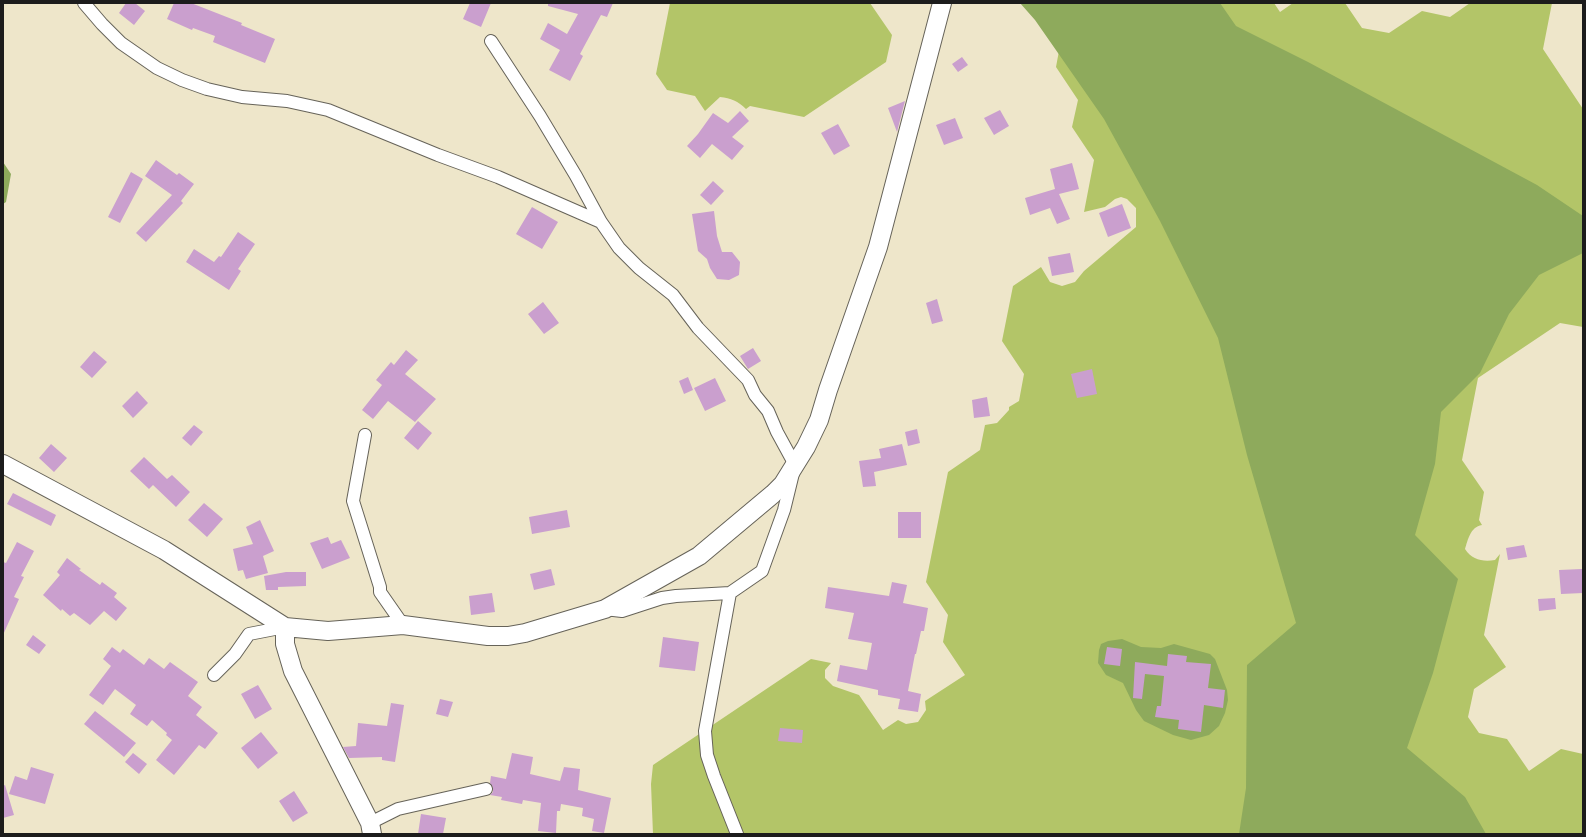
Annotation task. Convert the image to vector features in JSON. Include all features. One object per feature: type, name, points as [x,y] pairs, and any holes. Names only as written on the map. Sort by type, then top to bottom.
[{"type":"street","points":[[84,3],[121,43],[157,68],[182,80],[207,89],[242,97],[287,101],[328,110],[438,155],[498,177],[601,222]]},
{"type":"street","points":[[214,675],[235,654],[250,634],[285,627],[328,631],[403,625],[488,636],[508,636],[546,628],[605,609],[711,548],[773,494],[782,484],[794,465],[819,420],[878,247],[942,3]]},
{"type":"street","points":[[491,41],[540,116],[601,222],[619,248],[639,268],[673,295],[698,328],[748,380],[755,395],[768,411],[794,465],[784,510],[762,570],[730,593],[662,598],[622,611],[605,609]]},
{"type":"street","points":[[365,434],[353,501],[380,587],[380,592],[403,625]]},
{"type":"street","points":[[3,464],[164,550],[285,627]]},
{"type":"street","points":[[730,593],[705,731],[707,755],[738,834]]},
{"type":"street","points":[[285,627],[285,644],[293,671],[371,829],[398,809],[486,789]]},
{"type":"green space","points":[[670,3],[870,3],[892,35],[886,62],[804,117],[750,106],[746,109],[734,100],[720,97],[705,111],[695,96],[667,90],[656,74]]},
{"type":"green space","points":[[1020,3],[1220,3],[1236,26],[1308,62],[1537,185],[1583,216],[1583,253],[1539,275],[1509,314],[1480,373],[1441,412],[1435,464],[1415,535],[1458,579],[1433,673],[1407,748],[1465,797],[1486,834],[1239,834],[1246,788],[1247,665],[1296,623],[1247,455],[1218,338],[1160,221],[1104,119],[1035,20]]},
{"type":"green space","points":[[1037,3],[1274,3],[1280,12],[1293,3],[1345,3],[1362,28],[1389,33],[1422,11],[1450,17],[1470,3],[1552,3],[1543,49],[1583,109],[1583,327],[1560,323],[1478,378],[1462,460],[1484,492],[1479,520],[1482,525],[1478,526],[1472,531],[1465,549],[1474,558],[1486,561],[1495,560],[1500,554],[1484,635],[1506,667],[1474,689],[1468,717],[1479,733],[1507,739],[1529,771],[1561,749],[1583,754],[1583,834],[653,834],[651,784],[653,765],[811,659],[831,663],[825,670],[825,678],[833,686],[859,695],[883,730],[898,720],[906,724],[918,722],[926,710],[925,701],[965,675],[943,642],[948,615],[926,582],[948,472],[980,450],[985,425],[997,423],[1009,410],[1009,407],[1019,401],[1024,374],[1002,341],[1013,286],[1041,267],[1050,282],[1062,286],[1075,282],[1084,271],[1136,227],[1136,208],[1127,199],[1121,197],[1115,199],[1105,207],[1084,212],[1094,160],[1072,127],[1078,100],[1056,67],[1061,40]]},
{"type":"green space","points":[[3,162],[11,174],[6,202],[3,204]]},
{"type":"green space","points":[[1122,639],[1141,647],[1161,648],[1174,644],[1210,654],[1215,659],[1227,690],[1228,700],[1225,713],[1219,726],[1209,735],[1191,740],[1173,735],[1144,721],[1136,710],[1123,683],[1106,675],[1098,663],[1101,644],[1108,641]]},
{"type":"building","points":[[126,3],[135,3],[145,11],[134,25],[119,13]]},
{"type":"building","points":[[174,3],[191,3],[242,23],[241,25],[275,39],[265,63],[213,42],[215,36],[193,28],[192,30],[167,19]]},
{"type":"building","points":[[470,3],[491,3],[481,27],[463,19]]},
{"type":"building","points":[[548,3],[613,3],[607,17],[601,15],[580,54],[583,56],[570,81],[549,70],[560,50],[540,39],[548,23],[567,34],[578,14],[548,6]]},
{"type":"building","points":[[962,57],[968,65],[958,72],[952,64]]},
{"type":"building","points":[[905,101],[897,132],[888,108]]},
{"type":"building","points":[[1000,110],[1009,126],[994,135],[984,118]]},
{"type":"building","points":[[740,111],[749,121],[732,137],[744,146],[732,160],[712,144],[700,158],[687,146],[698,134],[713,113],[728,123]]},
{"type":"building","points":[[955,118],[963,138],[944,145],[936,125]]},
{"type":"building","points":[[838,124],[850,146],[834,155],[821,133]]},
{"type":"building","points":[[156,160],[177,175],[179,173],[194,184],[181,201],[183,203],[146,242],[136,233],[172,195],[145,176]]},
{"type":"building","points":[[1072,163],[1079,189],[1059,194],[1070,219],[1057,224],[1050,208],[1030,215],[1025,198],[1055,189],[1050,169]]},
{"type":"building","points":[[131,172],[143,179],[120,223],[108,217]]},
{"type":"building","points":[[713,181],[724,191],[711,205],[700,195]]},
{"type":"building","points":[[1122,204],[1131,228],[1108,237],[1099,213]]},
{"type":"building","points":[[532,207],[558,222],[542,249],[516,234]]},
{"type":"building","points":[[714,211],[717,236],[722,252],[732,252],[740,262],[739,275],[729,280],[717,279],[710,268],[707,259],[698,251],[692,214]]},
{"type":"building","points":[[238,232],[255,244],[238,269],[241,271],[229,290],[186,262],[194,249],[214,262],[219,256],[221,257]]},
{"type":"building","points":[[1070,253],[1074,272],[1052,276],[1048,257]]},
{"type":"building","points":[[937,299],[943,321],[932,324],[926,303]]},
{"type":"building","points":[[543,302],[559,323],[544,334],[528,314]]},
{"type":"building","points":[[753,348],[761,361],[748,369],[740,356]]},
{"type":"building","points":[[406,350],[418,360],[405,374],[436,399],[415,422],[388,401],[373,419],[362,410],[382,385],[376,380],[391,362],[394,365]]},
{"type":"building","points":[[94,351],[107,362],[92,378],[80,367]]},
{"type":"building","points":[[1092,369],[1097,394],[1077,398],[1071,374]]},
{"type":"building","points":[[688,377],[693,390],[684,394],[679,381]]},
{"type":"building","points":[[715,378],[726,401],[705,411],[694,388]]},
{"type":"building","points":[[137,391],[148,403],[133,418],[122,406]]},
{"type":"building","points":[[987,397],[990,416],[974,418],[972,400]]},
{"type":"building","points":[[418,421],[432,433],[418,450],[404,438]]},
{"type":"building","points":[[194,425],[203,432],[191,446],[182,438]]},
{"type":"building","points":[[917,429],[920,443],[908,446],[905,432]]},
{"type":"building","points":[[51,444],[67,458],[54,472],[39,458]]},
{"type":"building","points":[[902,444],[907,465],[874,472],[876,486],[863,487],[859,461],[881,458],[879,449]]},
{"type":"building","points":[[144,457],[167,479],[172,475],[190,492],[176,507],[153,485],[149,489],[130,471]]},
{"type":"building","points":[[13,493],[56,515],[51,526],[7,504]]},
{"type":"building","points":[[204,503],[223,519],[207,537],[188,520]]},
{"type":"building","points":[[567,510],[570,527],[532,534],[529,517]]},
{"type":"building","points":[[898,512],[921,512],[921,538],[898,538]]},
{"type":"building","points":[[260,520],[274,551],[263,556],[268,573],[246,579],[243,570],[238,571],[233,549],[253,544],[246,527]]},
{"type":"building","points":[[328,537],[331,544],[341,540],[350,558],[322,569],[310,543]]},
{"type":"building","points":[[17,542],[34,551],[21,576],[24,577],[14,597],[19,599],[3,635],[3,562],[6,563]]},
{"type":"building","points":[[1524,545],[1527,557],[1508,560],[1506,548]]},
{"type":"building","points":[[67,558],[81,569],[79,570],[100,585],[102,582],[117,593],[114,597],[127,608],[116,621],[104,611],[90,625],[74,613],[70,616],[62,609],[61,611],[43,595],[60,575],[57,572]]},
{"type":"building","points":[[551,569],[555,585],[534,590],[530,574]]},
{"type":"building","points":[[1582,569],[1583,593],[1561,594],[1559,570]]},
{"type":"building","points":[[286,572],[306,572],[306,586],[278,587],[278,590],[266,590],[264,576]]},
{"type":"building","points":[[892,582],[907,585],[903,603],[928,608],[924,631],[921,631],[915,654],[908,691],[921,694],[918,712],[898,709],[900,699],[878,695],[878,690],[837,681],[840,665],[867,670],[872,643],[848,639],[854,613],[825,608],[828,587],[889,596]]},
{"type":"building","points":[[492,593],[495,612],[471,615],[469,596]]},
{"type":"building","points":[[1555,598],[1556,609],[1539,611],[1538,599]]},
{"type":"building","points":[[33,635],[46,645],[39,654],[26,645]]},
{"type":"building","points":[[663,637],[699,642],[695,671],[659,667]]},
{"type":"building","points":[[112,647],[120,653],[123,649],[144,665],[149,658],[164,669],[170,662],[198,682],[188,696],[202,707],[196,715],[218,733],[205,749],[199,745],[174,775],[156,760],[172,740],[166,735],[167,733],[152,720],[147,726],[130,714],[136,705],[115,689],[103,705],[89,695],[111,666],[103,659]]},
{"type":"building","points":[[1107,647],[1122,649],[1120,666],[1104,664]]},
{"type":"building","points":[[1168,654],[1187,656],[1186,662],[1211,664],[1208,688],[1225,690],[1223,708],[1204,705],[1201,732],[1178,729],[1179,720],[1155,717],[1157,706],[1161,706],[1164,676],[1145,674],[1142,699],[1133,698],[1135,662],[1167,666]]},
{"type":"building","points":[[258,685],[272,709],[255,719],[241,694]]},
{"type":"building","points":[[440,699],[453,702],[448,717],[436,714]]},
{"type":"building","points":[[391,703],[404,705],[395,762],[382,760],[382,757],[349,758],[343,747],[356,746],[358,723],[387,726]]},
{"type":"building","points":[[95,711],[136,743],[124,757],[84,724]]},
{"type":"building","points":[[780,728],[803,730],[802,743],[778,741]]},
{"type":"building","points":[[261,732],[278,753],[258,769],[241,748]]},
{"type":"building","points":[[133,753],[147,764],[139,774],[125,762]]},
{"type":"building","points":[[512,753],[533,757],[530,774],[560,781],[564,767],[580,769],[578,790],[611,798],[604,833],[592,831],[594,819],[582,816],[583,808],[561,804],[560,811],[557,811],[556,833],[538,831],[541,803],[523,800],[522,804],[501,800],[502,797],[490,795],[493,792],[493,788],[490,783],[491,776],[506,779]]},
{"type":"building","points":[[31,767],[54,774],[45,804],[9,794],[15,776],[27,780]]},
{"type":"building","points":[[5,785],[14,815],[3,818],[3,786]]},
{"type":"building","points":[[294,791],[308,813],[293,822],[279,801]]},
{"type":"building","points":[[421,814],[446,818],[443,834],[418,834]]}]
